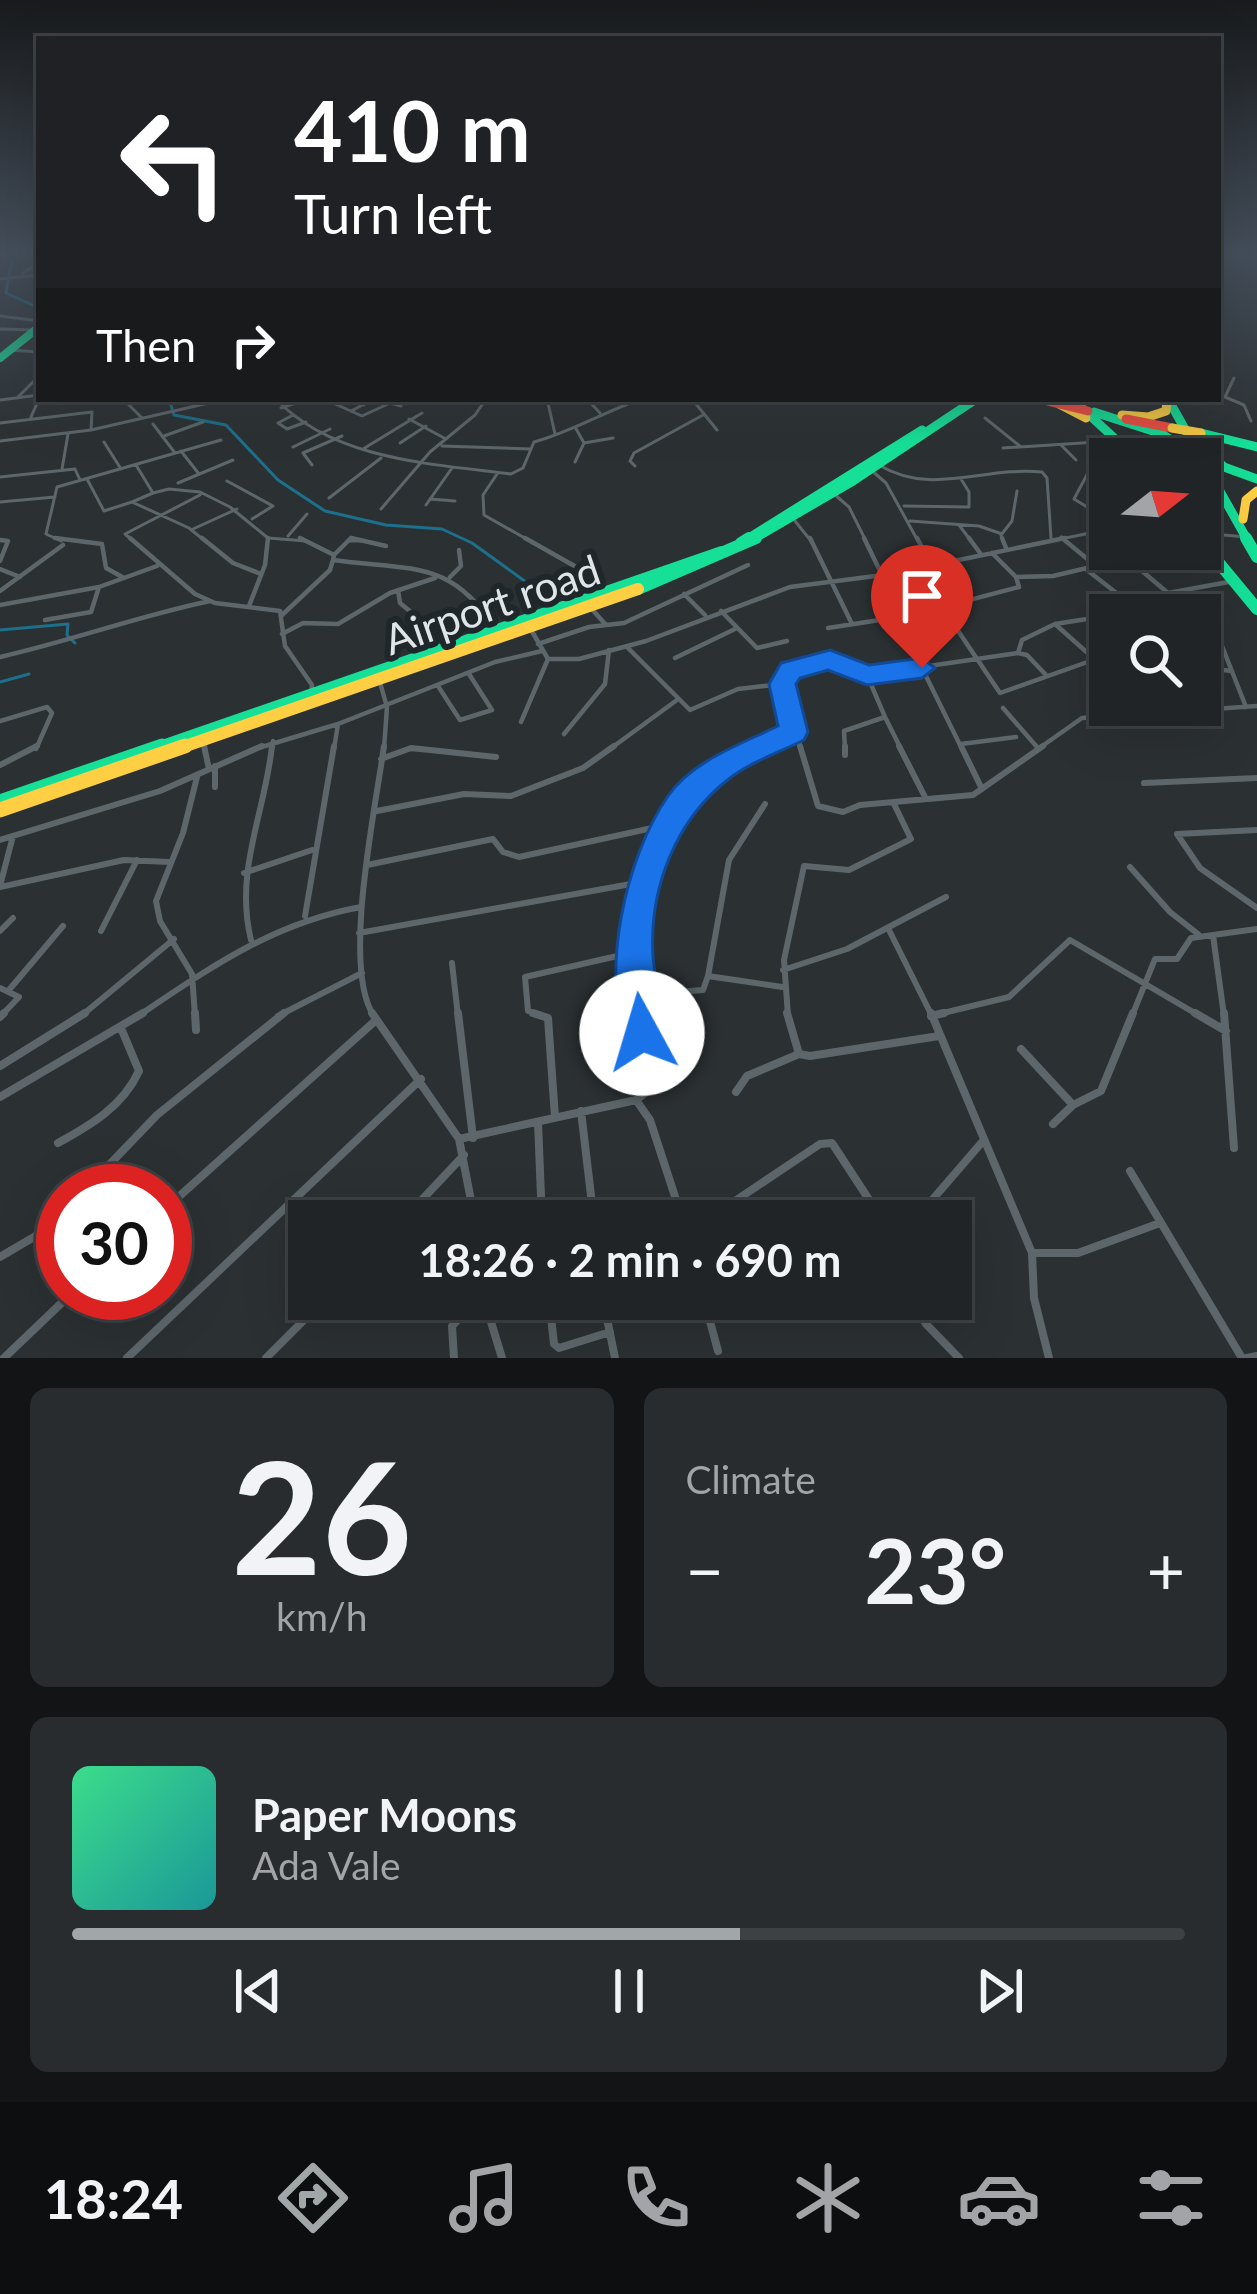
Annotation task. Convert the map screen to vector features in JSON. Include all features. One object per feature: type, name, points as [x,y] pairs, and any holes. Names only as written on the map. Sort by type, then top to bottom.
[{"type":"main road","points":[[5,354],[36,328]]},
{"type":"main road","name":"Airport road","points":[[60,786],[311,695],[530,628],[633,589],[760,533],[970,402]]},
{"type":"main road","points":[[1083,408],[1154,417],[1166,412],[1169,402]]},
{"type":"main road","points":[[1172,402],[1193,438]]},
{"type":"main road","points":[[1172,402],[1191,438]]},
{"type":"main road","points":[[1083,408],[1172,428],[1185,438]]},
{"type":"main road","points":[[1083,408],[1110,438]]},
{"type":"main road","points":[[1083,408],[1172,438]]},
{"type":"main road","points":[[1083,408],[1113,438]]},
{"type":"main road","name":"Airport road","points":[[0,806],[203,741],[497,632],[714,561],[794,521],[937,423]]},
{"type":"main road","points":[[1221,448],[1257,447]]},
{"type":"main road","points":[[1221,465],[1256,482],[1244,504],[1243,519]]},
{"type":"main road","points":[[1221,483],[1243,519],[1257,556]]},
{"type":"main road","points":[[1221,492],[1253,540]]},
{"type":"main road","points":[[1221,561],[1257,605]]},
{"type":"main road","points":[[1221,564],[1257,605]]},
{"type":"street","points":[[2,318],[36,326]]},
{"type":"street","points":[[0,329],[36,326]]},
{"type":"street","points":[[5,354],[36,352]]},
{"type":"street","points":[[16,398],[36,379]]},
{"type":"street","points":[[1234,379],[1225,397],[1244,405],[1251,422]]},
{"type":"street","points":[[0,400],[36,397]]},
{"type":"street","points":[[31,418],[37,402]]},
{"type":"street","points":[[91,430],[92,402]]},
{"type":"street","points":[[126,402],[141,417]]},
{"type":"street","points":[[0,441],[91,430],[208,402]]},
{"type":"street","points":[[278,402],[293,415],[330,429],[381,458],[497,474],[521,471],[534,442],[632,402]]},
{"type":"street","points":[[281,408],[298,402]]},
{"type":"street","points":[[331,402],[363,416],[390,403],[401,406]]},
{"type":"street","points":[[357,402],[364,405]]},
{"type":"street","points":[[351,411],[369,402]]},
{"type":"street","points":[[381,509],[484,402]]},
{"type":"street","points":[[543,402],[548,403],[555,436]]},
{"type":"street","points":[[590,402],[600,413]]},
{"type":"street","points":[[694,402],[717,430]]},
{"type":"street","points":[[907,447],[971,402]]},
{"type":"street","points":[[1127,402],[1133,404]]},
{"type":"street","points":[[0,423],[92,412]]},
{"type":"street","points":[[363,449],[422,413]]},
{"type":"street","points":[[293,415],[278,423],[287,429],[306,422]]},
{"type":"street","points":[[635,466],[630,461],[634,453],[704,415]]},
{"type":"street","points":[[985,418],[1029,450],[1089,443]]},
{"type":"street","points":[[410,419],[446,439]]},
{"type":"street","points":[[164,436],[203,422]]},
{"type":"street","points":[[153,424],[199,474]]},
{"type":"street","points":[[400,443],[426,426]]},
{"type":"street","points":[[575,427],[584,443]]},
{"type":"street","points":[[293,447],[330,429]]},
{"type":"street","points":[[62,469],[68,434]]},
{"type":"street","points":[[312,465],[303,453],[342,436]]},
{"type":"street","points":[[584,443],[613,438]]},
{"type":"street","points":[[124,578],[106,568],[102,544],[65,543],[46,534],[60,485],[221,440]]},
{"type":"street","points":[[104,442],[121,469]]},
{"type":"street","points":[[575,462],[584,443]]},
{"type":"street","points":[[439,445],[532,449]]},
{"type":"street","points":[[1061,445],[1076,460]]},
{"type":"street","points":[[1003,448],[1022,447]]},
{"type":"street","points":[[329,499],[381,458]]},
{"type":"street","points":[[0,477],[78,470],[104,511],[233,460]]},
{"type":"street","points":[[136,465],[153,494]]},
{"type":"street","points":[[875,467],[903,475],[911,484],[1011,470],[1042,472],[1048,482],[1051,538]]},
{"type":"street","points":[[875,467],[931,564]]},
{"type":"street","points":[[452,468],[428,502],[455,500]]},
{"type":"street","points":[[1089,471],[1074,499],[1089,509]]},
{"type":"street","points":[[497,474],[483,495],[484,515],[578,568],[605,596]]},
{"type":"street","points":[[901,506],[969,506],[969,492],[961,479]]},
{"type":"street","points":[[227,481],[272,506],[250,520]]},
{"type":"street","points":[[173,485],[237,509],[268,538]]},
{"type":"street","points":[[1002,534],[1012,520],[1017,491]]},
{"type":"street","points":[[202,494],[125,534],[158,565],[210,601]]},
{"type":"street","points":[[834,494],[849,507],[883,576]]},
{"type":"street","points":[[0,502],[55,496]]},
{"type":"street","points":[[132,502],[191,530],[233,562],[261,574]]},
{"type":"street","points":[[191,530],[237,509]]},
{"type":"street","points":[[288,536],[307,514]]},
{"type":"street","points":[[794,521],[808,535],[852,624]]},
{"type":"street","points":[[910,521],[959,524],[1002,534]]},
{"type":"street","points":[[959,524],[980,553]]},
{"type":"street","points":[[548,659],[579,659],[626,646],[790,587],[883,576],[990,550],[1089,533]]},
{"type":"street","points":[[1002,534],[1006,548]]},
{"type":"street","points":[[268,538],[288,536],[334,558],[450,578],[476,598],[497,632]]},
{"type":"street","points":[[1061,537],[1089,560]]},
{"type":"street","points":[[249,606],[268,538]]},
{"type":"street","points":[[281,616],[330,570],[351,538],[386,546]]},
{"type":"street","points":[[1221,539],[1253,540]]},
{"type":"street","points":[[0,540],[8,541],[0,561]]},
{"type":"street","points":[[0,591],[65,543]]},
{"type":"street","points":[[450,578],[461,566],[459,550]]},
{"type":"street","points":[[828,628],[1019,587],[1016,577],[990,550]]},
{"type":"street","points":[[0,605],[99,587],[158,565]]},
{"type":"street","points":[[538,644],[607,626],[748,565]]},
{"type":"street","points":[[0,569],[20,578]]},
{"type":"street","points":[[1016,577],[1087,570],[1118,594]]},
{"type":"street","points":[[1141,570],[1168,593]]},
{"type":"street","points":[[282,634],[303,623],[338,624],[398,590],[441,576]]},
{"type":"street","points":[[1144,594],[1234,581]]},
{"type":"street","points":[[45,620],[91,612],[99,587]]},
{"type":"street","points":[[398,590],[400,603],[418,618],[431,647]]},
{"type":"street","points":[[684,594],[706,616]]},
{"type":"street","points":[[0,657],[66,642],[133,616],[210,601],[274,608],[281,616],[282,634],[312,685],[311,695]]},
{"type":"street","points":[[590,607],[607,626]]},
{"type":"street","points":[[942,607],[1000,693],[1089,659]]},
{"type":"street","points":[[721,611],[757,648],[787,641]]},
{"type":"street","points":[[1018,653],[1022,640],[1055,624],[1089,619]]},
{"type":"street","points":[[1055,624],[1089,654]]},
{"type":"street","points":[[530,628],[548,659]]},
{"type":"street","points":[[675,658],[735,628]]},
{"type":"street","points":[[626,646],[690,710],[738,689],[782,684]]},
{"type":"street","points":[[1222,646],[1246,706]]},
{"type":"street","points":[[564,734],[605,684],[609,650]]},
{"type":"street","points":[[0,840],[160,791],[273,741],[387,707],[519,654],[543,651]]},
{"type":"street","points":[[1046,675],[1027,655],[1018,653],[977,663],[867,675],[830,660],[790,670],[782,684],[820,810],[973,795],[1037,747],[1089,717]]},
{"type":"street","points":[[521,722],[548,659]]},
{"type":"street","points":[[922,668],[982,789]]},
{"type":"street","points":[[1221,669],[1231,670]]},
{"type":"street","points":[[438,686],[460,720],[488,713],[492,710],[469,674]]},
{"type":"street","points":[[867,675],[926,798]]},
{"type":"street","points":[[380,679],[387,707],[359,933],[364,1002],[422,1079],[459,1139],[472,1200]]},
{"type":"street","points":[[377,811],[464,794],[512,796],[530,790],[583,768],[676,700]]},
{"type":"street","points":[[1221,707],[1257,706]]},
{"type":"street","points":[[0,721],[47,707],[52,713],[35,750],[0,765]]},
{"type":"street","points":[[1003,707],[1037,747]]},
{"type":"street","points":[[845,755],[844,730],[885,717]]},
{"type":"street","points":[[305,916],[338,724]]},
{"type":"street","points":[[459,1139],[636,1100],[645,1093],[635,952],[644,881],[680,802],[702,781],[794,732]]},
{"type":"street","points":[[961,744],[1016,737]]},
{"type":"street","points":[[203,741],[215,787]]},
{"type":"street","points":[[251,940],[242,913],[244,873],[254,821],[269,785],[273,741]]},
{"type":"street","points":[[381,759],[411,748],[496,757]]},
{"type":"street","points":[[196,1030],[192,974],[160,921],[156,901],[183,833],[197,775]]},
{"type":"street","points":[[1144,783],[1257,778]]},
{"type":"street","points":[[637,995],[704,990],[721,885],[730,860],[765,804]]},
{"type":"street","points":[[799,1054],[782,987],[793,902],[804,866],[849,870],[911,839],[894,804]]},
{"type":"street","points":[[368,865],[494,839],[503,852],[519,857],[668,825]]},
{"type":"street","points":[[1257,830],[1178,834],[1184,850],[1219,886],[1257,908]]},
{"type":"street","points":[[13,836],[0,887],[136,860],[170,862]]},
{"type":"street","points":[[244,873],[315,849]]},
{"type":"street","points":[[100,931],[136,860]]},
{"type":"street","points":[[1130,868],[1188,929],[1201,935]]},
{"type":"street","points":[[359,933],[644,881]]},
{"type":"street","points":[[783,970],[847,950],[946,897]]},
{"type":"street","points":[[0,1097],[121,1028],[192,974],[251,940],[305,916],[362,907]]},
{"type":"street","points":[[0,931],[13,918]]},
{"type":"street","points":[[0,1017],[19,997],[5,989],[63,926]]},
{"type":"street","points":[[889,928],[932,1016],[1032,1253],[1034,1298],[1049,1358]]},
{"type":"street","points":[[1053,1124],[1073,1105],[1101,1091],[1156,959],[1178,959],[1191,938],[1257,928]]},
{"type":"street","points":[[1213,935],[1234,1148]]},
{"type":"street","points":[[0,1066],[88,1012],[174,939]]},
{"type":"street","points":[[932,1016],[1009,997],[1070,940],[1226,1031]]},
{"type":"street","points":[[555,1117],[548,1018],[528,1011],[525,977],[635,952]]},
{"type":"street","points":[[452,963],[473,1138]]},
{"type":"street","points":[[110,1164],[157,1115],[278,1016],[362,973]]},
{"type":"street","points":[[708,976],[782,987]]},
{"type":"street","points":[[192,1185],[375,1021]]},
{"type":"street","points":[[58,1143],[104,1115],[139,1076],[121,1028]]},
{"type":"street","points":[[736,1092],[746,1076],[799,1054],[940,1036]]},
{"type":"street","points":[[1022,1048],[1073,1105]]},
{"type":"street","points":[[128,1358],[422,1079]]},
{"type":"street","points":[[636,1100],[650,1120],[676,1200]]},
{"type":"street","points":[[581,1111],[592,1200]]},
{"type":"street","points":[[538,1121],[541,1200]]},
{"type":"street","points":[[932,1200],[983,1141]]},
{"type":"street","points":[[736,1200],[820,1144],[832,1144],[869,1200]]},
{"type":"street","points":[[422,1200],[465,1154]]},
{"type":"street","points":[[1130,1171],[1244,1358],[1257,1356]]},
{"type":"street","points":[[1032,1253],[1042,1258],[1063,1255],[1112,1243],[1160,1222]]},
{"type":"street","points":[[0,1257],[36,1235]]},
{"type":"street","points":[[4,1358],[44,1320]]},
{"type":"street","points":[[266,1358],[304,1320]]},
{"type":"street","points":[[454,1358],[452,1326],[458,1320]]},
{"type":"street","points":[[492,1320],[502,1358]]},
{"type":"street","points":[[551,1320],[554,1344],[559,1348],[610,1332]]},
{"type":"street","points":[[607,1320],[615,1358]]},
{"type":"street","points":[[710,1320],[718,1351]]},
{"type":"street","points":[[922,1320],[959,1358]]},
{"type":"waterway","points":[[170,402],[174,415],[226,425],[278,480],[325,511],[386,525],[442,529],[472,543],[526,582]]},
{"type":"waterway","points":[[0,630],[68,624],[67,635],[75,643]]},
{"type":"waterway","points":[[0,682],[29,674]]},
{"type":"traffic: fast","points":[[0,358],[36,329]]},
{"type":"traffic: fast","points":[[638,589],[772,529],[972,402]]},
{"type":"traffic: fast","points":[[1075,402],[1114,438]]},
{"type":"traffic: fast","points":[[1170,402],[1257,557]]},
{"type":"traffic: fast","points":[[1094,412],[1168,438]]},
{"type":"traffic: fast","points":[[741,543],[922,430]]},
{"type":"traffic: fast","points":[[1201,433],[1257,447]]},
{"type":"traffic: fast","points":[[1221,464],[1257,479]]},
{"type":"traffic: fast","points":[[0,802],[722,552]]},
{"type":"traffic: fast","points":[[1221,565],[1257,609]]},
{"type":"traffic: slow","points":[[1122,415],[1148,417],[1166,411],[1167,402]]},
{"type":"traffic: slow","points":[[1059,404],[1086,418]]},
{"type":"traffic: slow","points":[[1172,428],[1201,433]]},
{"type":"traffic: slow","points":[[1243,519],[1246,500],[1257,491]]},
{"type":"traffic: slow","points":[[0,810],[638,589]]},
{"type":"traffic: jam","points":[[1051,402],[1088,411]]},
{"type":"traffic: jam","points":[[1126,419],[1172,428]]},
{"type":"route","points":[[642,1033],[635,952],[637,912],[644,881],[680,802],[723,766],[794,732],[782,684],[790,670],[830,660],[867,675],[922,668]]}]
